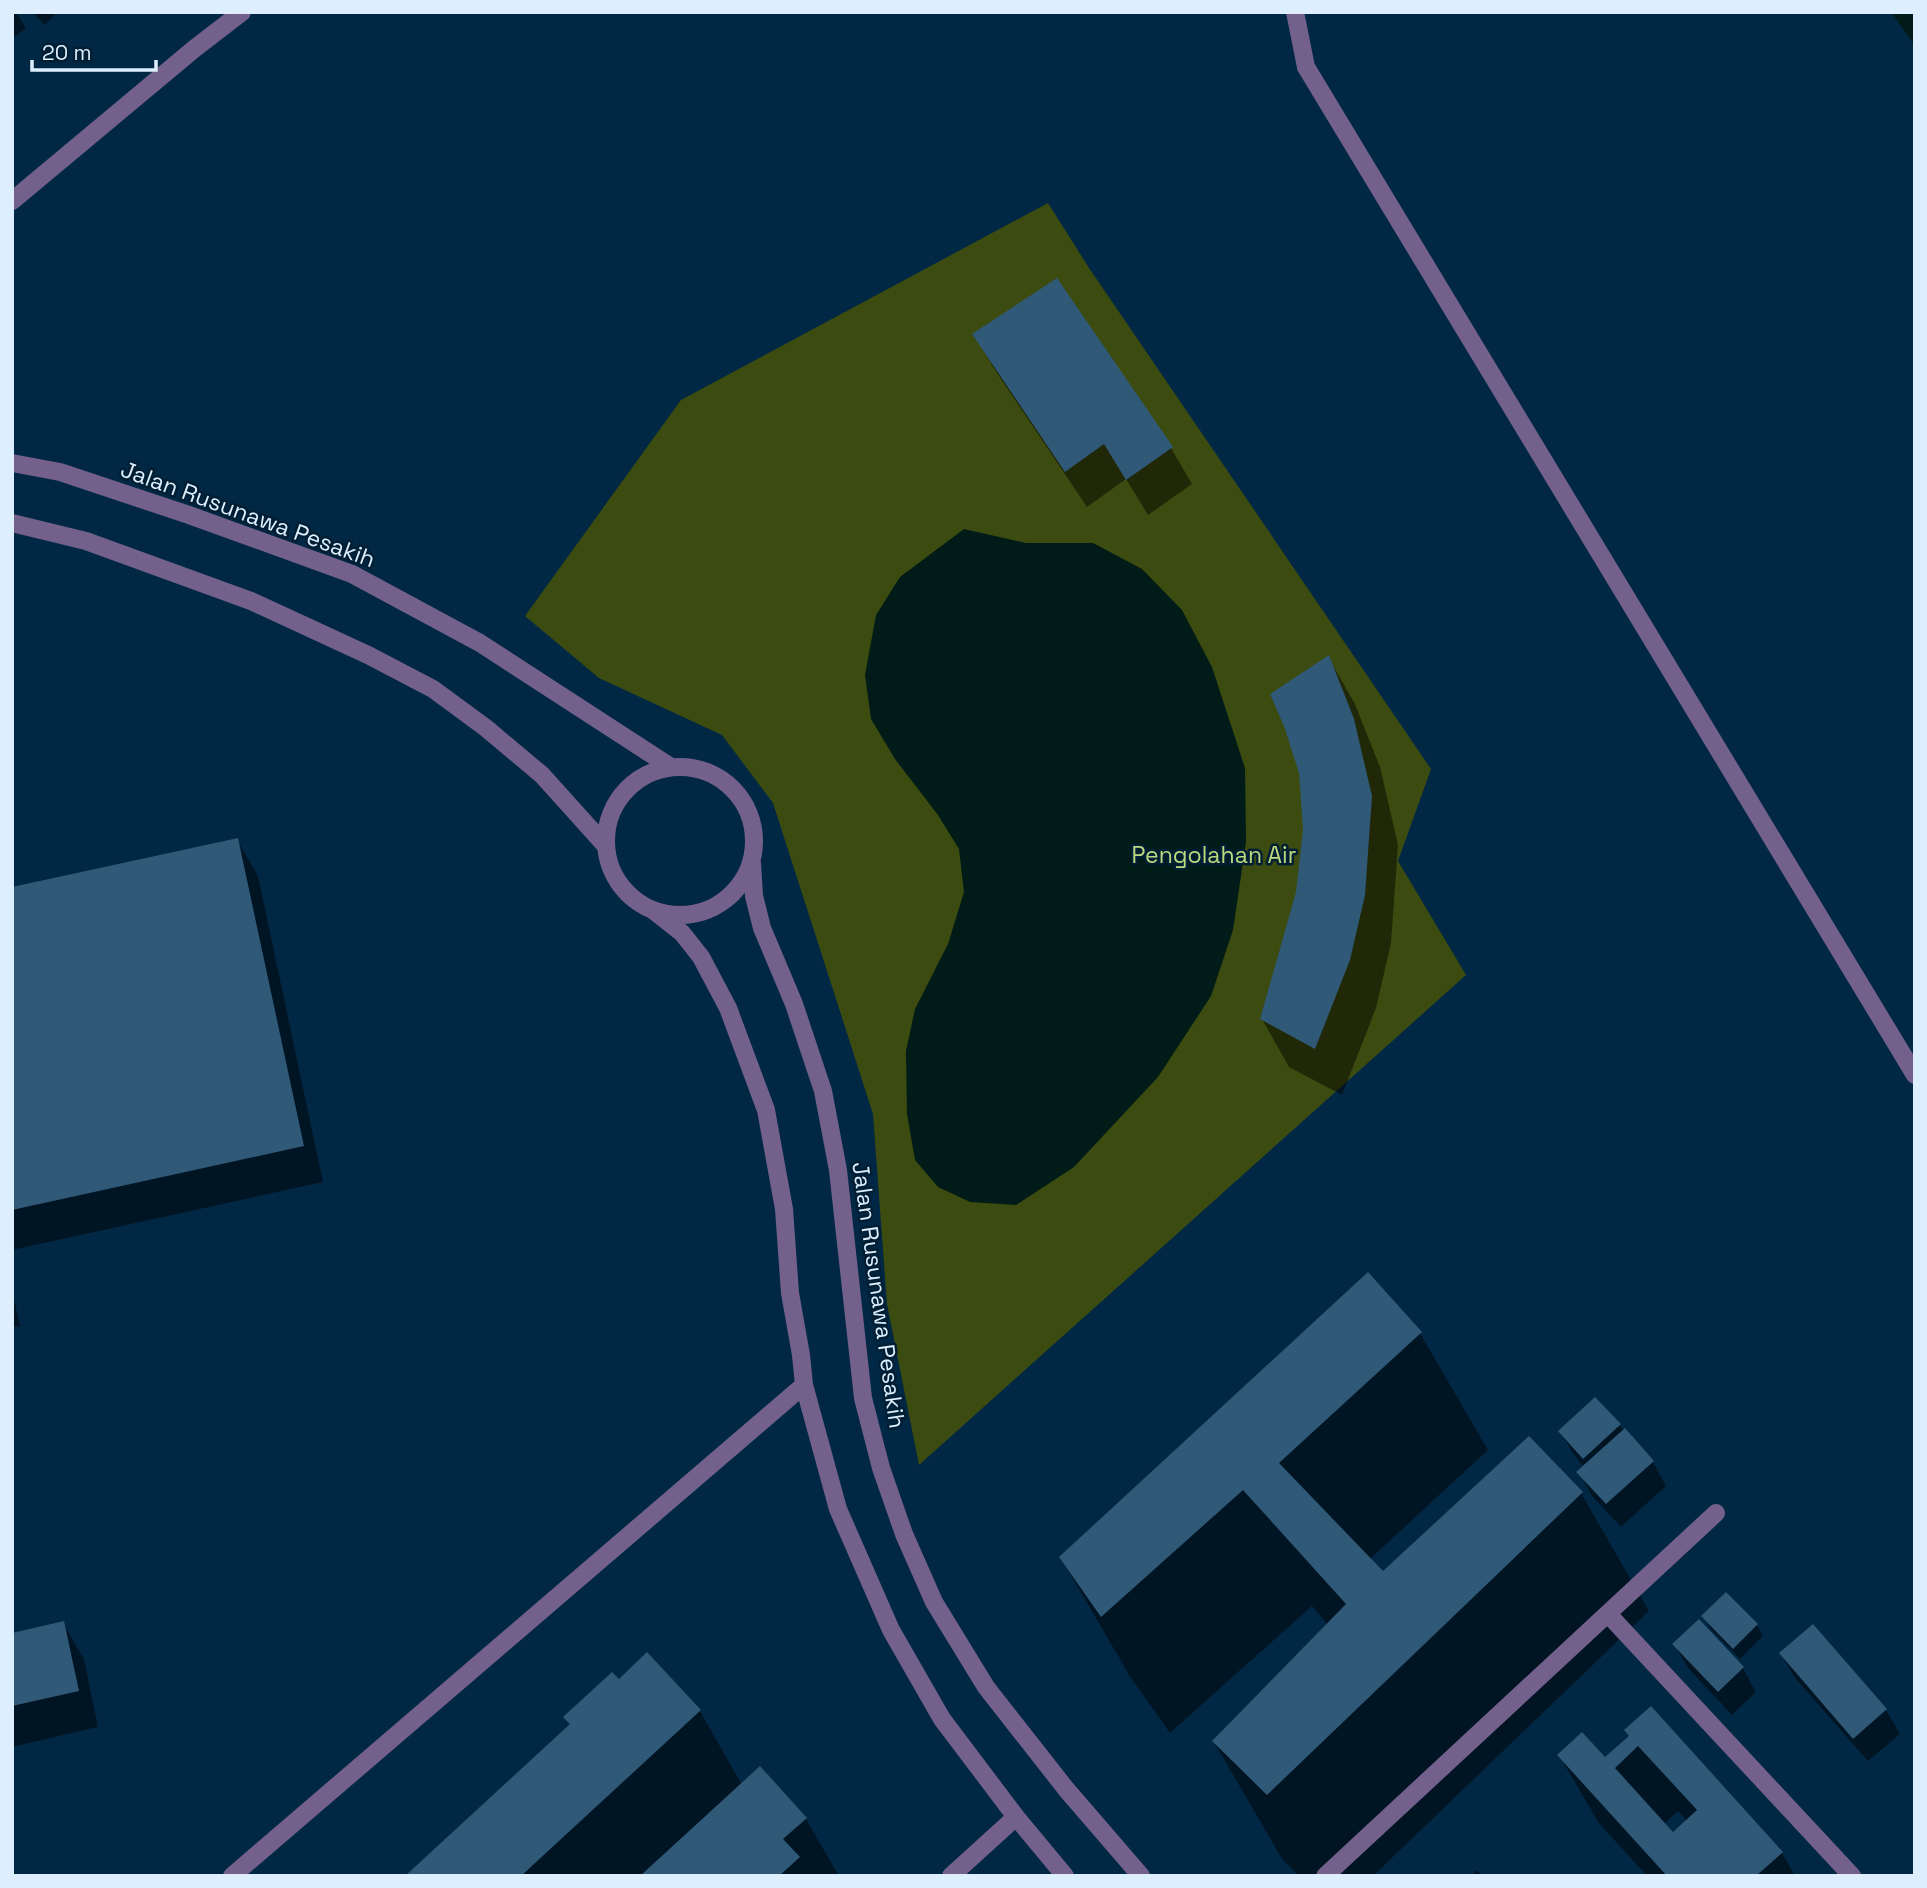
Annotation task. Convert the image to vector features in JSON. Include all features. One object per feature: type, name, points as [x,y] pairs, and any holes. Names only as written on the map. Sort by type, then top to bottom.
[{"type":"street","points":[[12,201],[242,12]]},
{"type":"street","points":[[1295,12],[1306,67],[1915,1075]]},
{"type":"street","name":"Jalan Rusunawa Pesakih","points":[[12,463],[60,472],[190,515],[352,574],[480,643],[671,767]]},
{"type":"street","points":[[12,523],[86,541],[251,601],[433,688],[542,775],[605,845]]},
{"type":"street","points":[[654,911],[677,915],[702,912],[723,901],[740,884],[752,863],[754,826],[748,809],[738,793],[724,780],[708,772],[690,767],[671,767],[641,778],[629,787],[611,814],[605,845],[608,862],[615,878],[626,892],[682,933],[701,957],[728,1008],[766,1110],[784,1209],[790,1293],[804,1385],[838,1509],[891,1630],[942,1719],[1016,1817],[1065,1876]]},
{"type":"street","name":"Jalan Rusunawa Pesakih","points":[[752,863],[754,896],[762,928],[794,1004],[823,1091],[838,1170],[863,1398],[881,1468],[904,1534],[934,1602],[986,1687],[1066,1789],[1141,1876]]},
{"type":"street","points":[[232,1876],[804,1385]]},
{"type":"street","points":[[1325,1876],[1716,1513]]},
{"type":"street","points":[[1608,1614],[1852,1876]]},
{"type":"street","points":[[951,1876],[1016,1817]]},
{"type":"green space","name":"Pengolahan Air","points":[[1048,203],[1089,268],[1431,769],[1398,861],[1466,975],[919,1465],[887,1304],[873,1114],[773,803],[722,735],[599,678],[525,616],[681,400]]},
{"type":"shaded area","points":[[1891,12],[1915,12],[1915,46]]},
{"type":"shaded area","points":[[964,529],[1026,543],[1093,543],[1142,569],[1182,610],[1212,667],[1245,768],[1246,842],[1233,930],[1211,996],[1158,1077],[1074,1167],[1016,1205],[970,1202],[938,1187],[915,1160],[907,1114],[906,1051],[915,1009],[948,944],[964,892],[959,849],[938,815],[895,759],[871,719],[865,675],[876,615],[900,577]]},
{"type":"building","points":[[1057,278],[1173,447],[1126,480],[1104,444],[1065,472],[972,334]]},
{"type":"building","points":[[1329,655],[1354,719],[1372,796],[1365,895],[1350,960],[1315,1049],[1260,1019],[1296,892],[1303,830],[1299,773],[1284,726],[1270,694]]},
{"type":"building","points":[[238,838],[304,1146],[12,1210],[12,887]]},
{"type":"building","points":[[1368,1272],[1422,1332],[1279,1463],[1383,1571],[1529,1436],[1583,1492],[1267,1795],[1212,1741],[1346,1604],[1243,1490],[1101,1617],[1059,1557]]},
{"type":"building","points":[[1595,1397],[1621,1424],[1583,1459],[1558,1431]]},
{"type":"building","points":[[1625,1428],[1654,1461],[1606,1504],[1576,1472]]},
{"type":"building","points":[[1726,1592],[1758,1624],[1733,1649],[1701,1616]]},
{"type":"building","points":[[1699,1619],[1744,1667],[1718,1692],[1672,1644]]},
{"type":"building","points":[[64,1621],[79,1691],[12,1706],[12,1633]]},
{"type":"building","points":[[1813,1624],[1887,1709],[1853,1739],[1779,1653]]},
{"type":"building","points":[[647,1652],[701,1710],[521,1876],[405,1876],[570,1724],[563,1717],[612,1672],[619,1679]]},
{"type":"building","points":[[1651,1706],[1783,1852],[1756,1876],[1667,1876],[1557,1755],[1582,1732],[1605,1757],[1629,1736],[1624,1730]],"holes":[[[1638,1746],[1697,1810],[1673,1832],[1615,1768]]]},
{"type":"building","points":[[760,1766],[807,1818],[783,1839],[800,1857],[779,1876],[640,1876]]}]
